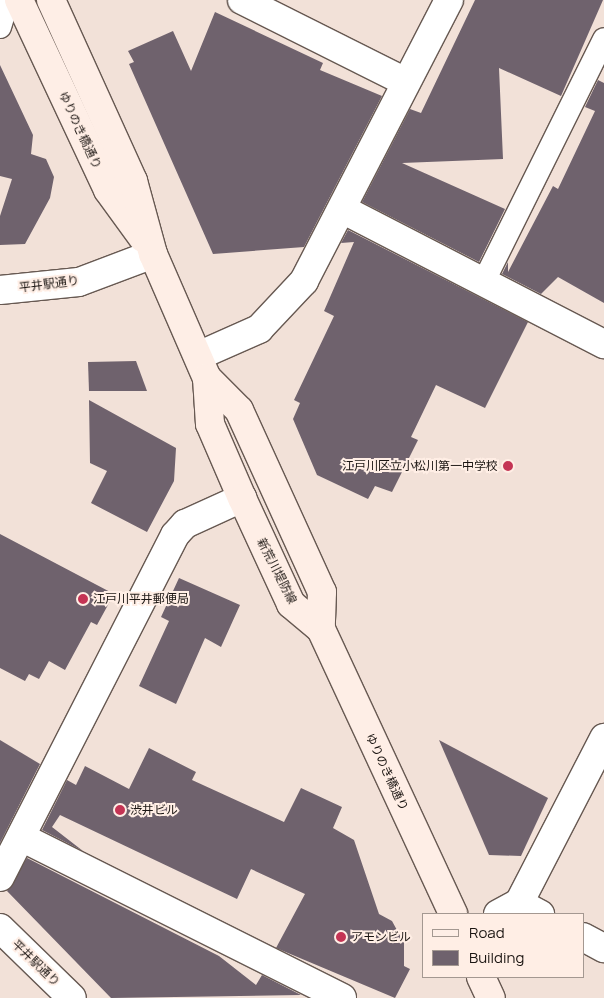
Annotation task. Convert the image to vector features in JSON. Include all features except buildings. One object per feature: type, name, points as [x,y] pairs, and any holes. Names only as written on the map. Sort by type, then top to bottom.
[{"type":"main road","name":"ゆりのき橋通り","points":[[19,0],[108,190],[153,254]]},
{"type":"main road","name":"ゆりのき橋通り","points":[[51,0],[133,181],[153,254],[202,367]]},
{"type":"main road","name":"新荒川堤防線","points":[[202,367],[210,424],[242,498],[291,604],[321,629]]},
{"type":"main road","points":[[202,367],[240,410],[322,592],[321,629]]},
{"type":"main road","name":"ゆりのき橋通り","points":[[321,629],[453,913]]},
{"type":"main road","points":[[481,978],[491,998]]},
{"type":"street","points":[[242,0],[406,82]]},
{"type":"street","points":[[202,367],[276,315],[304,281],[448,0]]},
{"type":"street","points":[[342,209],[604,344]]},
{"type":"street","name":"平井駅通り","points":[[0,290],[79,282],[153,254]]},
{"type":"street","points":[[0,877],[175,535],[185,524],[242,498]]},
{"type":"street","points":[[519,911],[604,738]]},
{"type":"street","points":[[21,837],[342,998]]},
{"type":"street","name":"平井駅通り","points":[[0,928],[72,998]]},
{"type":"street","points":[[584,938],[604,948]]},
{"type":"lane","points":[[0,27],[8,0]]},
{"type":"lane","points":[[484,281],[604,39]]},
{"type":"place","name":"江戸川区立小松川第一中学校","points":[[508,466]]},
{"type":"place","name":"江戸川平井郵便局","points":[[83,599]]},
{"type":"place","name":"渋井ビル","points":[[120,810]]},
{"type":"place","name":"アモンビル","points":[[341,937]]}]
